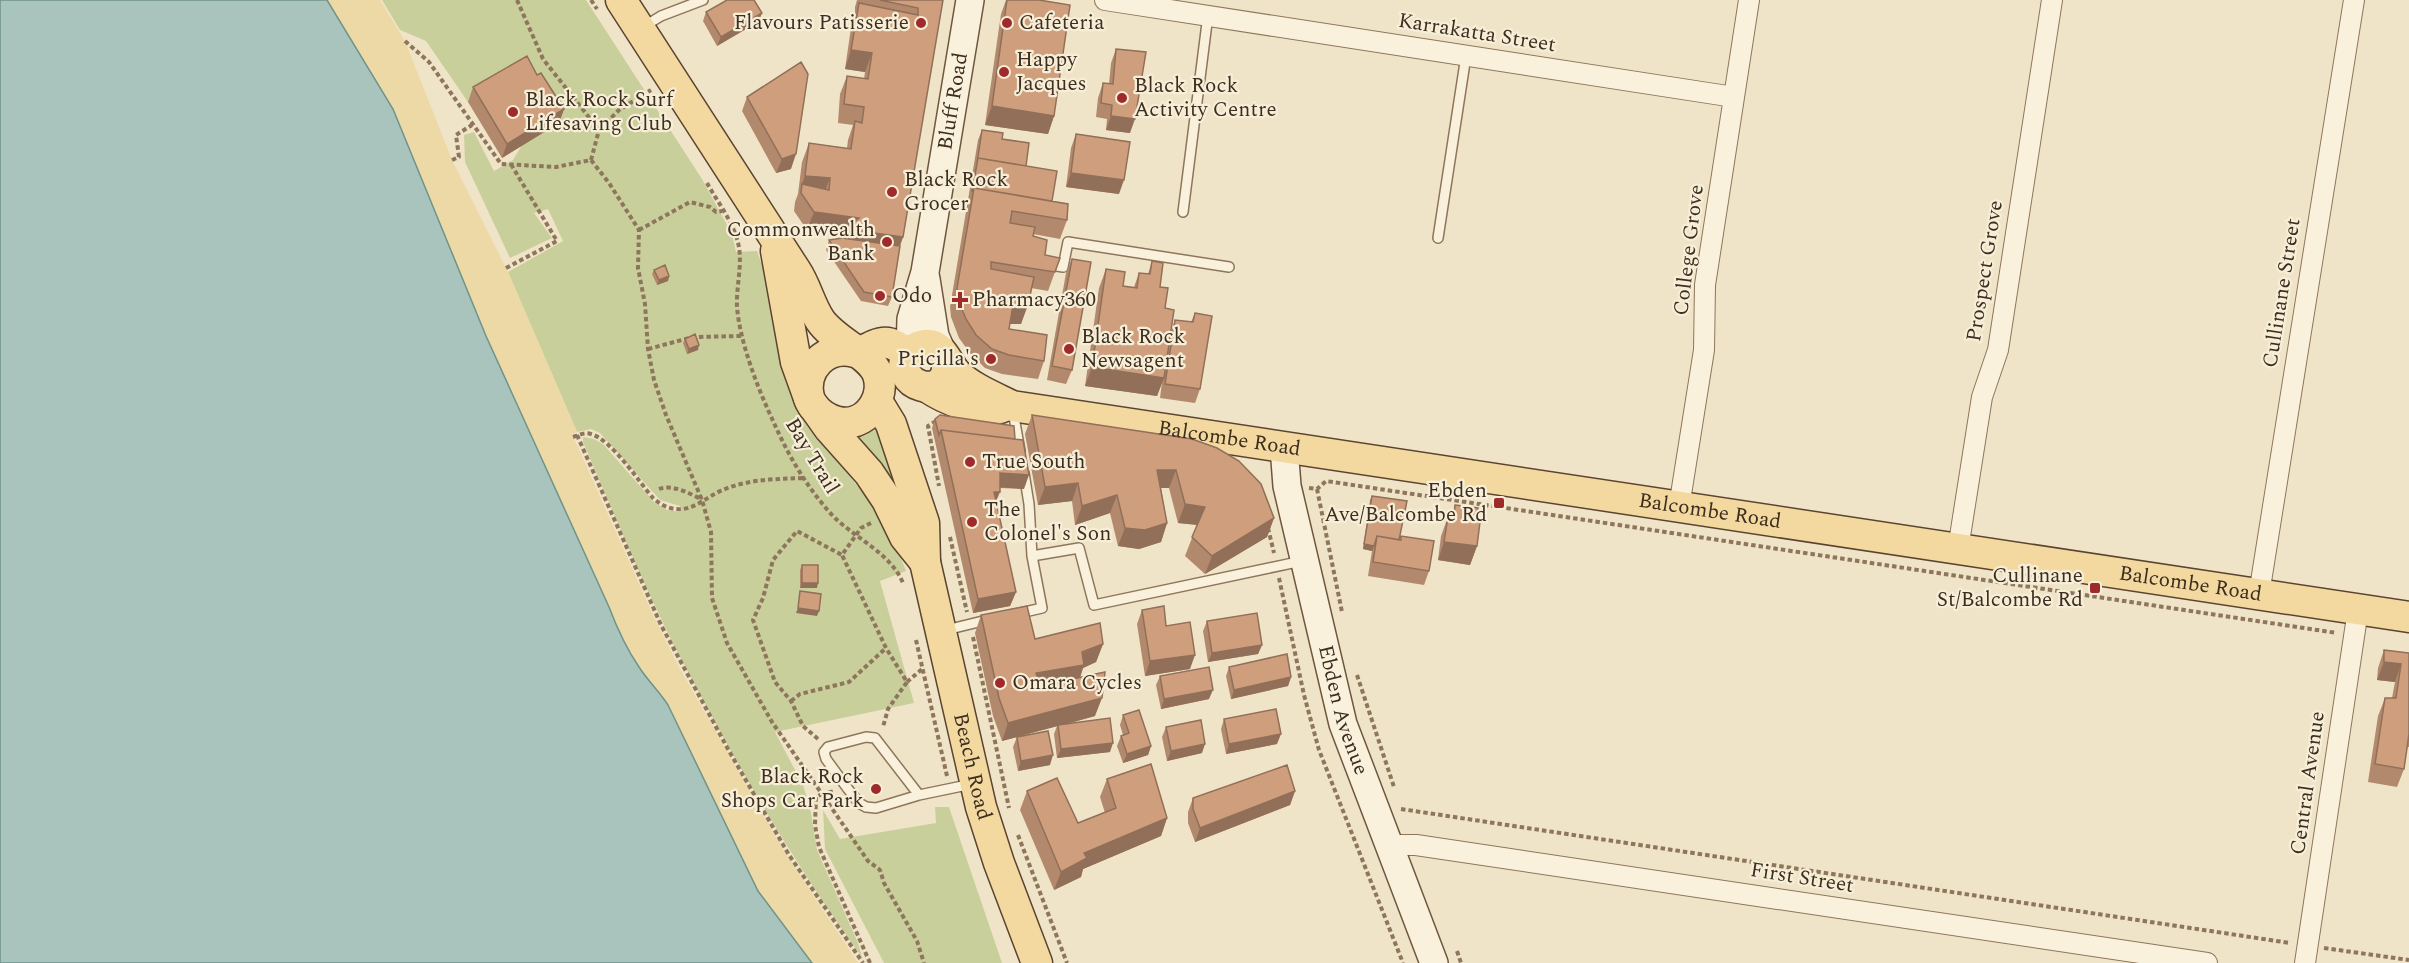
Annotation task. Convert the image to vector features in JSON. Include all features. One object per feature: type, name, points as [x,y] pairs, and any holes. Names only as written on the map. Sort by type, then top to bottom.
[{"type":"main road","name":"Beach Road","points":[[612,9],[639,29],[659,90],[748,194],[798,274],[822,323],[835,337],[868,360],[878,374],[880,390],[878,400],[891,424],[924,523],[928,634],[962,786],[999,863],[1037,963]]},
{"type":"main road","name":"Beach Road","points":[[775,239],[780,281],[796,362],[811,402],[829,428],[873,478],[887,500],[905,537],[925,562]]},
{"type":"main road","points":[[884,342],[898,346],[909,354],[916,347],[934,346],[945,357],[948,370],[943,380],[936,385],[926,387],[915,399],[902,404],[878,400],[866,416],[846,423],[825,418],[811,402],[808,379],[820,359],[836,351],[857,353],[884,342]]},
{"type":"main road","name":"Balcombe Road","points":[[909,354],[905,366],[908,376],[915,384],[949,399],[984,408],[1012,406],[2259,594],[2356,622],[2409,616]]},
{"type":"main road","name":"Balcombe Road","points":[[945,357],[964,380],[1012,406]]},
{"type":"street","name":"Bluff Road","points":[[909,354],[912,310],[925,272],[970,0]]},
{"type":"street","name":"Karrakatta Street","points":[[1105,0],[1734,97]]},
{"type":"street","name":"College Grove","points":[[1679,507],[1704,350],[1705,285],[1749,0]]},
{"type":"street","name":"Prospect Grove","points":[[1958,549],[1982,397],[1998,350],[2052,0]]},
{"type":"street","name":"Cullinane Street","points":[[2259,594],[2354,0]]},
{"type":"street","name":"Bluff Road","points":[[925,272],[936,340],[945,357]]},
{"type":"street","name":"Ebden Avenue","points":[[1284,447],[1287,486],[1343,724],[1434,963]]},
{"type":"street","name":"Central Avenue","points":[[2306,954],[2356,622]]},
{"type":"street","name":"First Street","points":[[1388,845],[1416,845],[2207,963]]},
{"type":"lane","points":[[639,29],[661,16],[703,0]]},
{"type":"lane","points":[[1183,212],[1208,15]]},
{"type":"lane","points":[[1438,238],[1466,56]]},
{"type":"lane","points":[[1042,263],[1063,267],[1068,242],[1229,267]]},
{"type":"lane","points":[[928,634],[1042,608],[1032,556],[1029,504],[1012,406]]},
{"type":"lane","points":[[1032,556],[1079,548],[1094,605],[1304,561]]},
{"type":"lane","points":[[919,795],[875,738],[866,736],[828,747],[824,753],[848,789],[859,803],[866,807],[876,807],[962,786]]},
{"type":"path","points":[[517,0],[543,58],[599,130]]},
{"type":"path","points":[[591,0],[612,9]]},
{"type":"path","points":[[405,41],[429,62],[501,164],[556,167],[591,160]]},
{"type":"path","points":[[643,82],[659,90]]},
{"type":"path","points":[[591,160],[599,130],[619,110],[659,90]]},
{"type":"path","points":[[452,160],[459,157],[456,135],[472,125]]},
{"type":"path","points":[[591,160],[615,191],[639,230],[638,268],[645,304],[648,349],[654,380],[666,415],[702,500],[711,532],[712,598],[727,643],[772,722],[868,861],[880,870],[884,883],[917,941],[924,963]]},
{"type":"path","points":[[506,268],[557,241],[511,165]]},
{"type":"path","name":"Bay Trail","points":[[703,175],[738,240],[741,259],[737,304],[741,336],[774,423],[816,498],[837,520],[897,571],[905,592]]},
{"type":"path","points":[[639,230],[690,202],[710,207],[716,212],[723,211]]},
{"type":"path","points":[[648,349],[693,337],[741,336]]},
{"type":"path","points":[[940,419],[928,426],[940,488]]},
{"type":"path","points":[[803,478],[766,479],[725,489],[680,509],[667,508],[659,504],[601,440],[589,433],[575,436],[661,625],[729,751],[789,855],[864,963]]},
{"type":"path","points":[[1287,486],[1317,489],[1326,481],[2356,622]]},
{"type":"path","points":[[659,489],[665,487],[690,493],[702,500]]},
{"type":"path","points":[[1317,489],[1344,619]]},
{"type":"path","points":[[828,747],[803,726],[791,701],[775,682],[753,620],[763,598],[773,560],[797,531],[842,555],[886,648],[907,682]]},
{"type":"path","points":[[949,533],[1011,816]]},
{"type":"path","points":[[842,555],[856,535]]},
{"type":"path","points":[[928,634],[922,669],[962,786]]},
{"type":"path","points":[[791,701],[800,694],[849,682],[886,648]]},
{"type":"path","points":[[879,743],[888,710],[907,682],[922,669]]},
{"type":"path","points":[[1357,674],[1401,809],[1416,845]]},
{"type":"path","points":[[848,789],[816,797],[814,825],[819,847],[870,963]]},
{"type":"path","points":[[1401,809],[2306,954],[2409,960]]},
{"type":"path","points":[[1015,827],[1067,963]]},
{"type":"path","points":[[1453,943],[1461,963]]},
{"type":"green space","points":[[382,0],[586,0],[702,179],[732,234],[736,252],[757,251],[771,290],[797,408],[889,527],[906,571],[880,581],[914,703],[775,732],[803,785],[810,807],[817,850],[862,957],[787,845],[697,689],[663,624],[583,442],[583,437],[603,444],[654,502],[667,510],[681,512],[680,506],[660,500],[600,433],[591,429],[577,432],[508,272],[563,241],[548,209],[534,213],[552,238],[510,258],[465,162],[464,135],[474,132],[494,171],[513,160],[522,145],[558,122],[468,102],[426,41],[400,30]]},
{"type":"green space","points":[[876,422],[902,503],[850,428]]},
{"type":"green space","points":[[935,807],[949,807],[1002,963],[884,963],[825,849],[823,810],[840,839],[936,823]]},
{"type":"sand","points":[[327,0],[380,0],[405,41],[452,160],[508,272],[577,432],[572,434],[654,617],[679,667],[782,848],[858,963],[812,963],[758,892],[668,705],[639,667],[619,630],[486,336],[393,109]]},
{"type":"water","points":[[0,0],[327,0],[393,109],[486,336],[622,638],[642,672],[668,705],[758,891],[812,963],[0,963]]},
{"type":"building","points":[[727,0],[754,0],[762,13],[721,37],[706,12]]},
{"type":"building","points":[[880,0],[943,0],[903,237],[845,229],[859,218],[814,212],[801,193],[802,184],[829,190],[830,178],[805,176],[809,143],[851,149],[855,121],[862,123],[864,107],[844,104],[847,76],[868,79],[872,53],[851,50],[859,3],[918,15],[918,8]]},
{"type":"building","points":[[1007,0],[1039,0],[1070,5],[1054,116],[992,106]]},
{"type":"building","name":"Black Rock Activity Centre","points":[[1116,49],[1146,52],[1135,119],[1111,116],[1112,105],[1101,103],[1103,83],[1113,84]]},
{"type":"building","name":"Black Rock Surf Lifesaving Club","points":[[527,56],[537,75],[541,73],[564,109],[507,144],[473,87]]},
{"type":"building","points":[[801,62],[808,74],[796,154],[782,159],[747,97]]},
{"type":"building","points":[[982,130],[1003,133],[1002,139],[1029,143],[1026,166],[978,158],[977,163]]},
{"type":"building","points":[[1076,134],[1130,142],[1124,180],[1071,173]]},
{"type":"building","points":[[978,158],[1057,171],[1052,201],[974,188],[972,192]]},
{"type":"building","points":[[974,188],[1068,204],[1067,220],[1012,211],[1010,223],[1035,227],[1033,236],[1047,240],[1045,255],[1060,258],[1055,272],[991,262],[991,269],[1034,277],[1028,305],[1013,305],[1009,329],[1047,335],[1044,361],[1009,355],[992,349],[976,335],[957,298]]},
{"type":"building","points":[[842,238],[900,246],[892,297],[864,292],[829,240]]},
{"type":"building","points":[[1072,259],[1091,262],[1072,370],[1052,366]]},
{"type":"building","points":[[1152,261],[1163,263],[1160,287],[1168,288],[1165,308],[1174,310],[1164,378],[1092,367],[1106,269],[1125,272],[1123,286],[1137,288],[1139,273],[1150,274]]},
{"type":"building","points":[[665,265],[669,276],[659,280],[654,270]]},
{"type":"building","points":[[1195,313],[1212,316],[1200,389],[1165,384],[1175,320],[1193,322]]},
{"type":"building","points":[[695,334],[699,345],[689,349],[685,339]]},
{"type":"building","points":[[940,415],[1014,426],[1015,439],[941,430],[939,435],[935,419]]},
{"type":"building","points":[[1032,415],[1192,439],[1217,448],[1239,461],[1261,484],[1274,518],[1212,556],[1192,537],[1205,507],[1185,504],[1176,470],[1157,470],[1167,523],[1145,530],[1125,528],[1117,495],[1082,506],[1078,483],[1045,487]]},
{"type":"building","points":[[941,430],[1023,440],[1029,475],[1000,473],[1000,492],[994,492],[1016,592],[978,599]]},
{"type":"building","points":[[1372,496],[1407,501],[1399,540],[1377,536],[1374,546],[1364,544]]},
{"type":"building","points":[[1455,505],[1478,508],[1476,521],[1480,522],[1477,546],[1444,542],[1448,517],[1454,518]]},
{"type":"building","points":[[1377,536],[1401,540],[1401,536],[1434,541],[1429,571],[1373,562]]},
{"type":"building","points":[[802,565],[818,565],[818,583],[802,583]]},
{"type":"building","points":[[800,591],[821,594],[819,611],[798,608]]},
{"type":"building","points":[[1027,606],[1035,639],[1100,623],[1103,644],[1082,652],[1084,665],[1036,673],[1040,686],[1105,672],[1102,698],[1008,723],[999,698],[981,615]]},
{"type":"building","points":[[1164,606],[1166,626],[1190,622],[1195,655],[1150,661],[1142,610]]},
{"type":"building","points":[[1257,613],[1262,645],[1212,653],[1207,621]]},
{"type":"building","points":[[2384,650],[2409,653],[2409,734],[2404,769],[2375,764],[2385,698],[2396,698],[2401,664],[2384,662]]},
{"type":"building","points":[[1287,654],[1291,677],[1234,690],[1229,667]]},
{"type":"building","points":[[1209,667],[1213,690],[1164,699],[1160,676]]},
{"type":"building","points":[[1276,709],[1281,734],[1229,744],[1224,719]]},
{"type":"building","points":[[1139,710],[1151,746],[1127,754],[1121,736],[1129,733],[1123,715]]},
{"type":"building","points":[[1110,718],[1113,743],[1061,749],[1058,725]]},
{"type":"building","points":[[1201,720],[1205,744],[1171,751],[1166,727]]},
{"type":"building","points":[[1048,731],[1053,755],[1021,761],[1017,737]]},
{"type":"building","points":[[1151,764],[1167,818],[1084,853],[1087,858],[1061,872],[1027,791],[1057,778],[1078,823],[1116,808],[1107,779]]},
{"type":"building","points":[[1287,765],[1295,791],[1200,828],[1193,809],[1193,798]]},
{"type":"place","name":"Flavours Patisserie","points":[[921,23]]},
{"type":"place","name":"Cafeteria","points":[[1007,23]]},
{"type":"place","name":"Happy Jacques","points":[[1004,72]]},
{"type":"place","name":"Black Rock Activity Centre","points":[[1122,98]]},
{"type":"place","name":"Black Rock Surf Lifesaving Club","points":[[513,112]]},
{"type":"place","name":"Black Rock Grocer","points":[[892,192]]},
{"type":"place","name":"Commonwealth Bank","points":[[887,242]]},
{"type":"place","name":"Odo","points":[[880,296]]},
{"type":"place","name":"Pharmacy360","points":[[960,300]]},
{"type":"place","name":"Black Rock Newsagent","points":[[1069,349]]},
{"type":"place","name":"Pricilla's","points":[[991,359]]},
{"type":"place","name":"True South","points":[[970,462]]},
{"type":"place","name":"Ebden Ave/Balcombe Rd","points":[[1499,503]]},
{"type":"place","name":"The Colonel's Son","points":[[972,522]]},
{"type":"place","name":"Cullinane St/Balcombe Rd","points":[[2095,588]]},
{"type":"place","name":"Omara Cycles","points":[[1000,683]]},
{"type":"place","name":"Black Rock Shops Car Park","points":[[876,789]]}]
